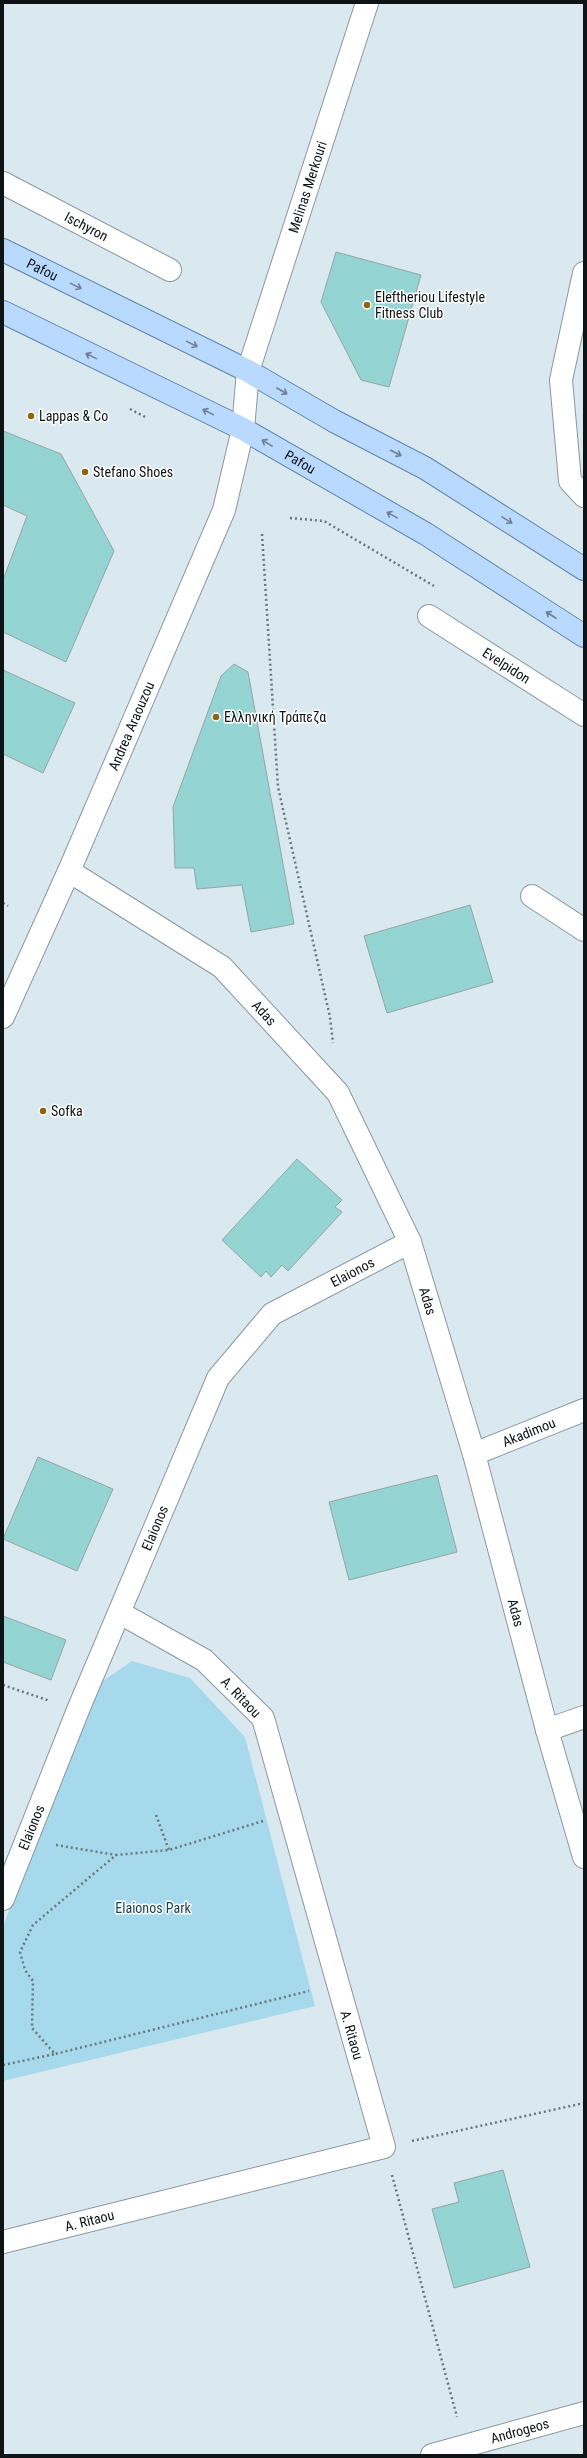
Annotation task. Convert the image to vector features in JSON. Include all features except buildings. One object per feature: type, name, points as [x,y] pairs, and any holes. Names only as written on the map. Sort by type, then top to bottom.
[{"type":"main road","name":"Pafou","points":[[3,250],[248,371],[334,421],[425,468],[584,569]]},
{"type":"main road","name":"Pafou","points":[[3,312],[243,429],[426,534],[584,636]]},
{"type":"street","name":"Melinas Merkouri","points":[[243,429],[248,371],[367,3]]},
{"type":"street","name":"Ischyron","points":[[3,183],[170,270]]},
{"type":"street","points":[[584,273],[561,380],[570,481],[584,496]]},
{"type":"street","name":"Andrea Araouzou","points":[[3,1017],[70,872],[224,510],[243,429]]},
{"type":"street","name":"Evelpidon","points":[[429,616],[584,715]]},
{"type":"street","name":"Adas","points":[[70,872],[222,967],[338,1093],[410,1242],[474,1454],[547,1730],[584,1857]]},
{"type":"street","points":[[532,896],[584,930]]},
{"type":"street","name":"Elaionos","points":[[3,1899],[78,1710],[218,1378],[272,1314],[410,1242]]},
{"type":"street","name":"Akadimou","points":[[474,1454],[584,1410]]},
{"type":"street","name":"A. Ritaou","points":[[3,2242],[384,2147],[263,1718],[204,1660],[120,1613]]},
{"type":"street","points":[[547,1730],[584,1717]]},
{"type":"street","name":"Androgeos","points":[[432,2455],[584,2413]]},
{"type":"path","points":[[262,534],[278,787],[330,1017],[333,1048]]},
{"type":"path","points":[[3,903],[8,906]]},
{"type":"path","points":[[3,1685],[78,1710]]},
{"type":"path","points":[[27,1840],[116,1855],[169,1850],[290,1813]]},
{"type":"path","points":[[156,1815],[169,1850]]},
{"type":"path","points":[[55,2054],[32,2028],[33,1981],[25,1970],[20,1952],[33,1925],[116,1855]]},
{"type":"path","points":[[3,2065],[55,2054],[338,1984]]},
{"type":"path","points":[[465,2447],[384,2147],[584,2103]]},
{"type":"green space","name":"Elaionos Park","points":[[132,1661],[190,1678],[245,1737],[315,2006],[3,2081],[3,1926],[100,1683]]},
{"type":"place","name":"Eleftheriou Lifestyle Fitness Club","points":[[367,305]]},
{"type":"place","name":"Lappas & Co","points":[[31,416]]},
{"type":"place","name":"Stefano Shoes","points":[[85,472]]},
{"type":"place","name":"Ελληνική Τράπεζα","points":[[216,717]]},
{"type":"place","name":"Sofka","points":[[43,1111]]}]
